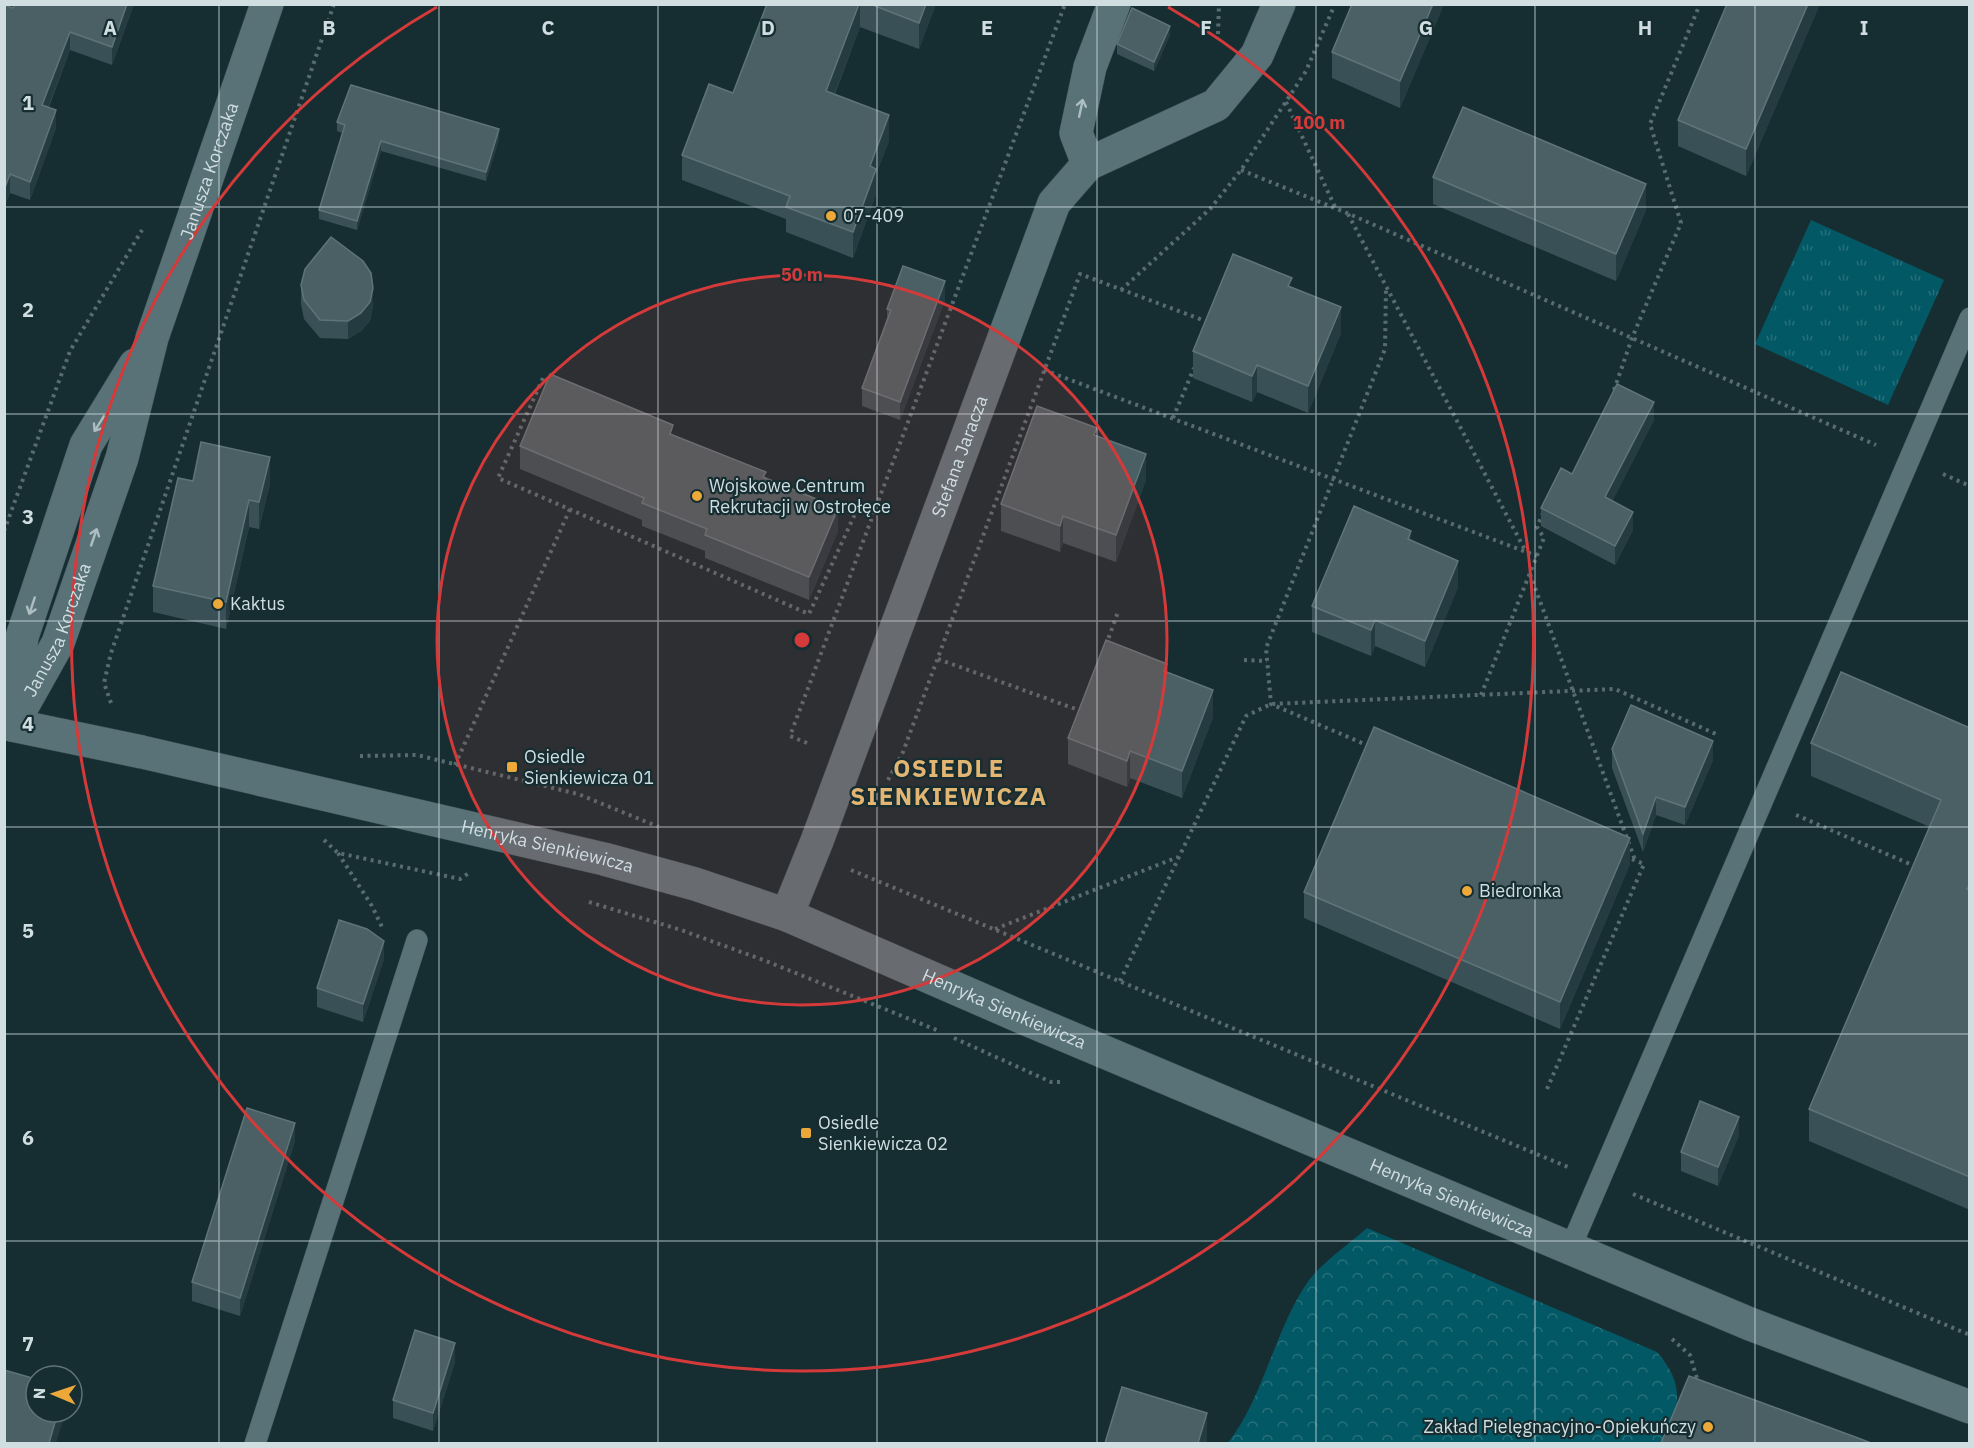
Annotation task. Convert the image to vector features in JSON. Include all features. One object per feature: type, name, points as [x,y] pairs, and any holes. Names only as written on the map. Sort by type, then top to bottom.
[{"type":"street","name":"Janusza Korczaka","points":[[8,724],[58,644],[122,459],[152,338],[267,4]]},
{"type":"street","points":[[1114,4],[1090,67],[1076,133],[1088,164],[1216,105],[1257,55],[1279,4]]},
{"type":"street","name":"Stefana Jaracza","points":[[787,915],[817,841],[1054,203],[1088,164]]},
{"type":"street","name":"Henryka Sienkiewicza","points":[[8,724],[164,757],[604,859],[695,884],[787,915],[1019,1016],[1750,1324],[1970,1407]]},
{"type":"lane","points":[[1570,1249],[1970,318]]},
{"type":"lane","points":[[255,1443],[417,940]]},
{"type":"path","points":[[112,704],[104,683],[111,653],[334,4]]},
{"type":"path","points":[[811,745],[790,736],[1065,4]]},
{"type":"path","points":[[1121,290],[1210,209],[1241,170],[1306,72],[1335,4]]},
{"type":"path","points":[[1612,397],[1632,338],[1681,223],[1650,124],[1700,4]]},
{"type":"path","points":[[1286,102],[1335,208]]},
{"type":"path","points":[[1241,170],[1347,213],[1970,486]]},
{"type":"path","points":[[1347,213],[1526,553]]},
{"type":"path","points":[[4,531],[70,351],[146,222]]},
{"type":"path","points":[[883,789],[903,752],[1080,274],[1213,324]]},
{"type":"path","points":[[1271,704],[1266,648],[1384,349],[1386,288]]},
{"type":"path","points":[[1173,418],[1195,366]]},
{"type":"path","points":[[1044,370],[1537,556]]},
{"type":"path","points":[[543,378],[498,478],[809,614],[855,514]]},
{"type":"path","points":[[1481,695],[1544,538],[1537,526],[1547,505]]},
{"type":"path","points":[[455,765],[570,509]]},
{"type":"path","points":[[1530,573],[1635,860]]},
{"type":"path","points":[[1101,656],[1118,612]]},
{"type":"path","points":[[938,658],[1081,711],[1085,700]]},
{"type":"path","points":[[1244,660],[1267,661]]},
{"type":"path","points":[[1120,981],[1246,716],[1271,704],[1615,688],[1716,734]]},
{"type":"path","points":[[1271,704],[1378,750]]},
{"type":"path","points":[[351,757],[417,754],[578,794],[664,829]]},
{"type":"path","points":[[1763,801],[1926,871]]},
{"type":"path","points":[[316,835],[338,853],[460,879],[479,871]]},
{"type":"path","points":[[994,929],[1179,856]]},
{"type":"path","points":[[1547,1089],[1644,864],[1624,856]]},
{"type":"path","points":[[854,861],[850,870],[1970,1335]]},
{"type":"path","points":[[587,902],[681,930],[766,961],[941,1032]]},
{"type":"path","points":[[951,1036],[1051,1082],[1066,1082]]},
{"type":"path","points":[[1661,1335],[1672,1340],[1690,1355],[1700,1389]]},
{"type":"green space","points":[[1811,220],[1944,280],[1888,405],[1755,344]]},
{"type":"green space","points":[[1367,1228],[1657,1352],[1672,1375],[1677,1396],[1674,1418],[1665,1443],[1227,1444],[1250,1407],[1287,1320],[1309,1280],[1329,1259]]},
{"type":"building","points":[[14,4],[127,4],[112,47],[70,32],[42,105],[56,110],[30,182],[10,174],[4,190],[4,5],[13,8]]},
{"type":"building","points":[[767,4],[859,4],[826,91],[889,115],[870,166],[876,169],[853,232],[786,207],[790,196],[682,155],[709,84],[733,93]]},
{"type":"building","points":[[870,4],[926,4],[919,23]]},
{"type":"building","points":[[1352,4],[1433,4],[1400,81],[1332,52]]},
{"type":"building","points":[[1727,4],[1808,4],[1746,149],[1678,120]]},
{"type":"building","points":[[1132,8],[1170,26],[1154,62],[1117,44]]},
{"type":"building","points":[[351,85],[499,129],[486,172],[381,141],[357,221],[319,210],[345,125],[337,122]]},
{"type":"building","points":[[1463,107],[1646,184],[1616,254],[1433,177]]},
{"type":"building","points":[[331,237],[363,261],[371,273],[373,288],[370,302],[361,313],[348,321],[320,320],[304,300],[301,285],[305,269]]},
{"type":"building","points":[[1233,254],[1292,278],[1288,286],[1341,307],[1308,386],[1257,365],[1252,376],[1193,351]]},
{"type":"building","points":[[903,266],[945,281],[900,402],[862,388],[891,310],[887,309]]},
{"type":"building","points":[[550,374],[673,425],[670,434],[766,472],[763,477],[838,508],[809,577],[705,535],[707,529],[642,503],[644,498],[520,446]]},
{"type":"building","points":[[1617,384],[1654,402],[1605,497],[1633,512],[1615,546],[1541,508],[1561,468],[1572,474]]},
{"type":"building","points":[[1037,406],[1097,428],[1094,435],[1146,454],[1116,535],[1063,516],[1060,526],[1001,504]]},
{"type":"building","points":[[201,442],[270,457],[259,502],[249,500],[226,602],[153,586],[178,478],[193,481]]},
{"type":"building","points":[[1354,506],[1411,531],[1408,539],[1458,561],[1425,641],[1375,620],[1371,630],[1312,606]]},
{"type":"building","points":[[1106,640],[1167,664],[1164,671],[1213,690],[1182,771],[1130,751],[1127,761],[1068,738]]},
{"type":"building","points":[[1841,672],[1970,728],[1970,883],[1967,889],[1970,890],[1970,1177],[1809,1109],[1941,800],[1811,743]]},
{"type":"building","points":[[1631,705],[1713,741],[1685,807],[1656,797],[1643,834],[1612,749]]},
{"type":"building","name":"Biedronka","points":[[1374,727],[1630,838],[1560,1002],[1304,892]]},
{"type":"building","points":[[339,920],[367,929],[384,941],[363,1004],[317,988]]},
{"type":"building","points":[[1700,1101],[1739,1117],[1718,1167],[1681,1152]]},
{"type":"building","points":[[247,1108],[295,1123],[240,1298],[192,1282]]},
{"type":"building","points":[[415,1330],[455,1343],[433,1413],[393,1400]]},
{"type":"building","points":[[4,1370],[24,1376],[24,1424],[55,1424],[49,1443],[4,1443]]},
{"type":"building","points":[[1689,1376],[1858,1438],[1871,1443],[1661,1443]]},
{"type":"building","points":[[1122,1387],[1207,1413],[1198,1443],[1105,1443]]},
{"type":"place","name":"07-409","points":[[831,216]]},
{"type":"place","name":"Wojskowe Centrum Rekrutacji w Ostrołęce","points":[[697,496]]},
{"type":"place","name":"Kaktus","points":[[218,604]]},
{"type":"place","name":"Osiedle Sienkiewicza 01","points":[[512,767]]},
{"type":"place","name":"Biedronka","points":[[1467,891]]},
{"type":"place","name":"Osiedle Sienkiewicza 02","points":[[806,1133]]},
{"type":"place","name":"Zakład Pielęgnacyjno-Opiekuńczy","points":[[1708,1427]]},
{"type":"district","name":"OSIEDLE SIENKIEWICZA","points":[[949,783]]}]
